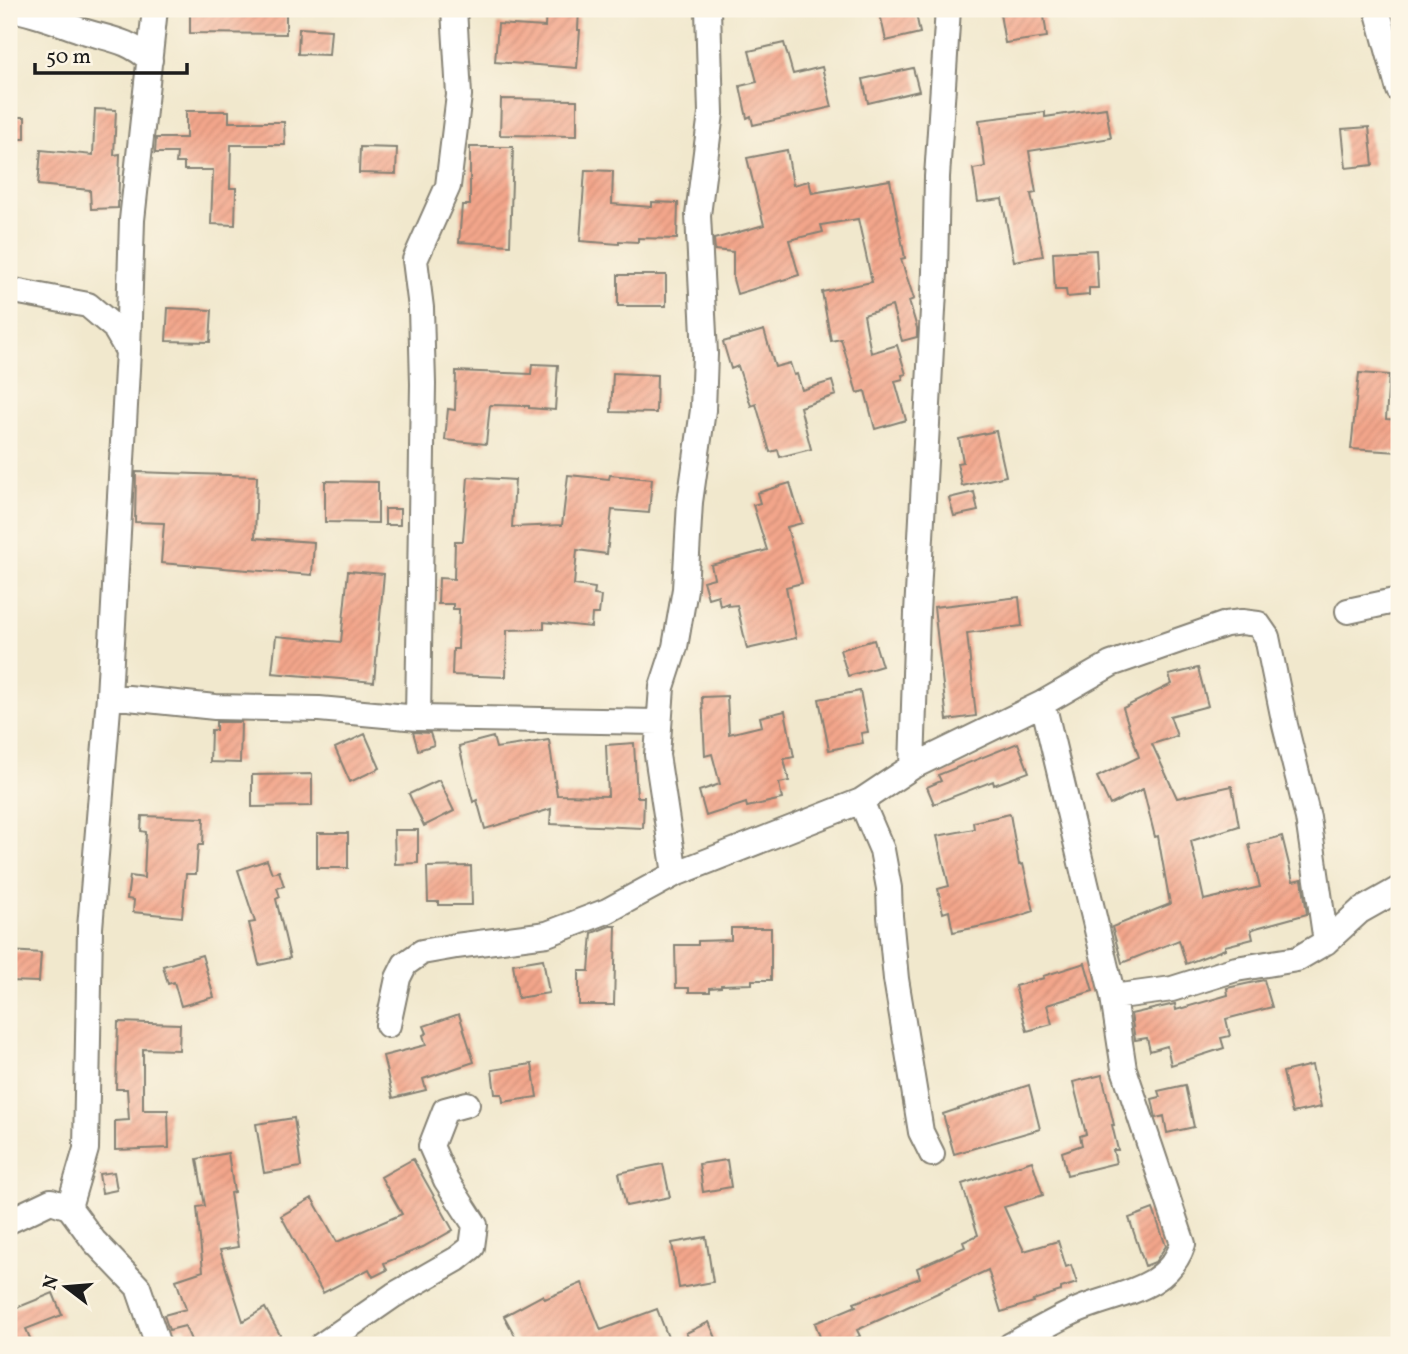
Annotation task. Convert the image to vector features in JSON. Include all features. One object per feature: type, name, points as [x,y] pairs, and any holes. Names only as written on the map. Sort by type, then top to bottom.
[{"type":"street","points":[[11,9],[47,17],[82,31],[122,42],[138,48],[150,60]]},
{"type":"street","points":[[69,1207],[86,1149],[90,928],[109,696],[128,351],[132,220],[155,9]]},
{"type":"street","points":[[418,718],[423,384],[421,308],[415,260],[448,186],[459,95],[454,9]]},
{"type":"street","points":[[675,874],[657,755],[658,722],[662,687],[675,647],[685,589],[690,502],[703,410],[705,354],[698,215],[711,113],[708,9]]},
{"type":"street","points":[[912,767],[937,177],[948,9]]},
{"type":"street","points":[[1377,9],[1399,90]]},
{"type":"street","points":[[88,305],[129,282]]},
{"type":"street","points":[[9,290],[88,305],[114,327],[128,351]]},
{"type":"street","points":[[1348,611],[1399,600]]},
{"type":"street","points":[[388,1025],[398,978],[405,964],[422,953],[547,934],[607,911],[675,874],[861,801],[912,767],[1043,703],[1111,664],[1226,624],[1242,622],[1258,624],[1267,637],[1308,818],[1326,942]]},
{"type":"street","points":[[109,696],[215,707],[319,709],[418,718],[658,722]]},
{"type":"street","points":[[1011,1345],[1074,1312],[1151,1283],[1178,1259],[1183,1244],[1124,1069],[1113,997],[1043,703]]},
{"type":"street","points":[[861,801],[882,850],[889,888],[896,979],[922,1132],[932,1154]]},
{"type":"street","points":[[1113,997],[1172,989],[1236,969],[1297,959],[1326,942],[1360,911],[1399,889]]},
{"type":"street","points":[[322,1345],[394,1295],[457,1259],[472,1247],[475,1225],[446,1180],[431,1146],[444,1110],[467,1104]]},
{"type":"street","points":[[9,1222],[51,1201],[69,1207],[94,1241],[138,1287],[158,1345]]},
{"type":"building","points":[[190,9],[286,9],[286,34],[190,33]]},
{"type":"building","points":[[546,9],[579,9],[577,68],[495,62],[498,24],[545,27]]},
{"type":"building","points":[[879,9],[915,9],[920,33],[886,41]]},
{"type":"building","points":[[1043,9],[1047,37],[1005,43],[1000,14]]},
{"type":"building","points":[[299,28],[331,30],[329,55],[298,54]]},
{"type":"building","points":[[784,43],[793,74],[822,67],[832,107],[753,125],[751,116],[747,118],[740,86],[757,82],[749,51]]},
{"type":"building","points":[[913,68],[919,91],[868,103],[863,79]]},
{"type":"building","points":[[501,99],[577,100],[577,136],[500,135]]},
{"type":"building","points":[[1106,108],[1111,138],[1029,151],[1036,193],[1031,194],[1043,256],[1014,261],[1002,199],[978,202],[973,169],[985,167],[979,120],[1045,112],[1045,117]]},
{"type":"building","points":[[95,109],[116,110],[114,155],[120,154],[118,208],[91,209],[90,190],[38,185],[41,150],[93,155]]},
{"type":"building","points":[[186,111],[229,111],[229,122],[284,122],[285,145],[231,145],[230,188],[236,188],[235,225],[211,224],[213,170],[184,170],[184,163],[176,163],[177,153],[155,153],[156,138],[186,138]]},
{"type":"building","points":[[9,117],[25,117],[25,139],[9,139]]},
{"type":"building","points":[[1369,127],[1373,165],[1346,168],[1342,129]]},
{"type":"building","points":[[360,147],[397,148],[396,174],[359,173]]},
{"type":"building","points":[[470,147],[513,147],[510,245],[459,242],[462,205],[470,205]]},
{"type":"building","points":[[787,150],[793,185],[809,181],[812,193],[890,180],[905,258],[901,259],[914,299],[909,301],[917,337],[902,341],[892,306],[864,315],[871,353],[897,345],[906,374],[902,375],[903,379],[895,381],[906,420],[875,429],[865,391],[857,393],[841,339],[831,341],[822,292],[872,282],[858,219],[821,225],[823,232],[789,240],[799,275],[737,294],[733,279],[733,252],[715,250],[714,239],[764,225],[747,158]]},
{"type":"building","points":[[585,170],[613,171],[612,204],[652,207],[652,202],[678,203],[677,239],[638,238],[638,242],[619,241],[619,244],[580,241]]},
{"type":"building","points":[[1096,250],[1098,288],[1089,288],[1089,295],[1067,297],[1066,290],[1055,290],[1053,252]]},
{"type":"building","points":[[618,275],[666,275],[666,306],[618,306]]},
{"type":"building","points":[[168,308],[212,310],[210,342],[166,341]]},
{"type":"building","points":[[764,330],[775,367],[790,363],[802,390],[832,381],[836,395],[800,407],[811,449],[780,457],[778,450],[770,452],[756,404],[751,406],[738,366],[731,369],[723,342]]},
{"type":"building","points":[[532,364],[558,365],[555,410],[490,405],[486,444],[445,440],[448,409],[455,410],[456,371],[531,374]]},
{"type":"building","points":[[613,373],[657,375],[656,413],[611,412]]},
{"type":"building","points":[[1359,373],[1389,375],[1386,419],[1399,420],[1399,452],[1351,449]]},
{"type":"building","points":[[996,431],[1006,476],[962,486],[957,463],[963,462],[959,439]]},
{"type":"building","points":[[136,472],[257,476],[255,538],[314,542],[312,575],[161,563],[164,523],[135,522]]},
{"type":"building","points":[[568,475],[652,479],[649,513],[612,510],[607,554],[577,550],[574,585],[595,588],[594,595],[601,596],[599,614],[592,614],[591,627],[544,622],[544,629],[507,630],[506,677],[452,675],[453,649],[458,649],[459,609],[453,609],[453,604],[438,604],[439,578],[454,579],[455,541],[463,541],[468,477],[515,480],[512,527],[562,525]]},
{"type":"building","points":[[325,481],[378,482],[378,523],[325,522]]},
{"type":"building","points":[[790,483],[802,523],[787,527],[802,583],[786,587],[796,638],[747,649],[737,605],[728,606],[728,603],[720,606],[718,595],[708,598],[703,581],[714,578],[711,565],[767,550],[753,505],[760,503],[757,493]]},
{"type":"building","points":[[974,492],[978,511],[954,516],[949,498]]},
{"type":"building","points":[[385,509],[400,509],[400,525],[385,525]]},
{"type":"building","points":[[348,571],[384,574],[374,682],[272,673],[276,636],[341,642]]},
{"type":"building","points":[[1019,597],[1022,626],[967,633],[976,716],[947,720],[934,607]]},
{"type":"building","points":[[874,640],[882,666],[848,676],[840,650]]},
{"type":"building","points":[[1198,668],[1208,706],[1170,716],[1177,736],[1152,744],[1177,798],[1232,786],[1239,826],[1191,841],[1204,900],[1260,887],[1249,845],[1282,836],[1293,881],[1302,879],[1307,914],[1251,930],[1253,939],[1225,946],[1225,949],[1186,964],[1179,940],[1122,963],[1112,927],[1170,904],[1158,836],[1155,837],[1143,789],[1110,805],[1097,777],[1139,757],[1123,708],[1172,684],[1169,675]]},
{"type":"building","points":[[860,691],[868,732],[861,733],[863,743],[829,750],[819,699]]},
{"type":"building","points":[[727,696],[729,734],[762,726],[760,717],[785,711],[794,757],[784,759],[789,781],[779,783],[782,799],[747,807],[746,803],[706,816],[699,791],[720,784],[712,754],[705,756],[702,697]]},
{"type":"building","points":[[216,722],[241,722],[240,763],[210,762],[211,730],[216,730]]},
{"type":"building","points":[[413,732],[430,733],[434,745],[418,750]]},
{"type":"building","points":[[365,734],[380,768],[350,782],[335,748]]},
{"type":"building","points":[[493,737],[496,748],[549,740],[557,795],[608,796],[606,745],[634,743],[637,797],[644,797],[643,828],[550,824],[551,809],[485,829],[477,800],[473,802],[459,746]]},
{"type":"building","points":[[1018,743],[1029,772],[994,785],[993,781],[934,804],[927,787],[941,781],[938,775]]},
{"type":"building","points":[[312,774],[312,806],[252,807],[252,775]]},
{"type":"building","points":[[439,780],[454,811],[424,826],[409,794]]},
{"type":"building","points":[[1010,814],[1019,865],[1023,864],[1034,911],[997,923],[953,932],[949,911],[943,913],[938,889],[949,886],[937,836],[974,829],[973,822]]},
{"type":"building","points":[[142,816],[204,818],[203,845],[198,845],[196,874],[186,874],[182,917],[133,912],[134,900],[127,899],[130,876],[144,878],[146,832],[141,831]]},
{"type":"building","points":[[394,830],[418,830],[418,863],[395,864]]},
{"type":"building","points":[[317,833],[348,833],[348,868],[317,868]]},
{"type":"building","points":[[267,860],[272,873],[279,871],[284,886],[277,888],[280,897],[276,899],[290,958],[259,965],[249,923],[255,922],[238,870]]},
{"type":"building","points":[[471,866],[472,905],[439,905],[439,902],[428,902],[427,867]]},
{"type":"building","points":[[616,926],[614,1005],[579,1005],[579,971],[589,971],[592,933]]},
{"type":"building","points":[[731,928],[771,928],[771,980],[721,985],[710,988],[710,992],[689,992],[689,988],[676,988],[675,945],[731,940]]},
{"type":"building","points":[[9,951],[41,953],[39,982],[9,981]]},
{"type":"building","points":[[202,955],[214,997],[181,1006],[174,982],[168,984],[163,966]]},
{"type":"building","points":[[543,959],[549,993],[518,998],[513,964]]},
{"type":"building","points":[[1085,963],[1093,991],[1047,1005],[1052,1024],[1027,1031],[1015,986]]},
{"type":"building","points":[[1264,980],[1272,1007],[1226,1019],[1230,1036],[1221,1038],[1224,1048],[1171,1065],[1167,1046],[1150,1051],[1147,1038],[1135,1040],[1131,1014],[1175,1004],[1176,1010],[1228,995],[1227,988]]},
{"type":"building","points":[[459,1014],[474,1062],[423,1079],[426,1090],[393,1098],[383,1056],[426,1045],[423,1035],[427,1033],[424,1026]]},
{"type":"building","points":[[118,1022],[180,1024],[179,1050],[143,1049],[143,1110],[168,1110],[169,1148],[115,1150],[115,1121],[129,1120],[127,1089],[116,1089]]},
{"type":"building","points":[[532,1064],[537,1097],[503,1102],[502,1094],[495,1094],[492,1070]]},
{"type":"building","points":[[1312,1065],[1321,1107],[1292,1113],[1283,1072]]},
{"type":"building","points":[[1102,1075],[1118,1150],[1113,1150],[1116,1163],[1067,1175],[1062,1152],[1082,1145],[1080,1136],[1086,1134],[1073,1082]]},
{"type":"building","points":[[1029,1085],[1040,1129],[954,1154],[943,1114]]},
{"type":"building","points":[[1185,1085],[1194,1127],[1167,1133],[1164,1116],[1156,1118],[1152,1099],[1160,1097],[1158,1091]]},
{"type":"building","points":[[294,1118],[301,1167],[264,1173],[256,1124]]},
{"type":"building","points":[[228,1153],[234,1192],[230,1193],[238,1247],[220,1250],[243,1321],[265,1308],[280,1335],[264,1345],[193,1345],[185,1326],[169,1330],[164,1315],[186,1309],[176,1280],[203,1271],[197,1207],[205,1206],[197,1159]]},
{"type":"building","points":[[413,1159],[453,1230],[423,1247],[384,1263],[387,1270],[373,1277],[369,1269],[323,1293],[281,1216],[312,1198],[337,1242],[402,1214],[381,1177]]},
{"type":"building","points":[[727,1160],[731,1187],[703,1192],[699,1164]]},
{"type":"building","points":[[1032,1161],[1043,1195],[1004,1207],[1024,1251],[1058,1241],[1066,1267],[1071,1265],[1077,1283],[1033,1300],[1034,1302],[1001,1312],[988,1270],[857,1330],[860,1336],[856,1338],[859,1345],[823,1345],[815,1323],[856,1306],[854,1303],[920,1278],[917,1268],[965,1247],[963,1242],[978,1235],[962,1184]]},
{"type":"building","points":[[663,1164],[670,1197],[626,1206],[619,1173]]},
{"type":"building","points":[[114,1172],[117,1190],[102,1193],[99,1174]]},
{"type":"building","points":[[1153,1209],[1166,1246],[1155,1262],[1145,1266],[1129,1218]]},
{"type":"building","points":[[706,1237],[713,1282],[679,1288],[672,1243]]},
{"type":"building","points":[[582,1283],[601,1330],[657,1309],[669,1340],[655,1345],[520,1345],[504,1316],[543,1295],[545,1299]]},
{"type":"building","points":[[53,1293],[62,1315],[26,1329],[33,1345],[9,1345],[9,1311]]},
{"type":"building","points":[[709,1322],[719,1345],[692,1345],[686,1333]]}]
